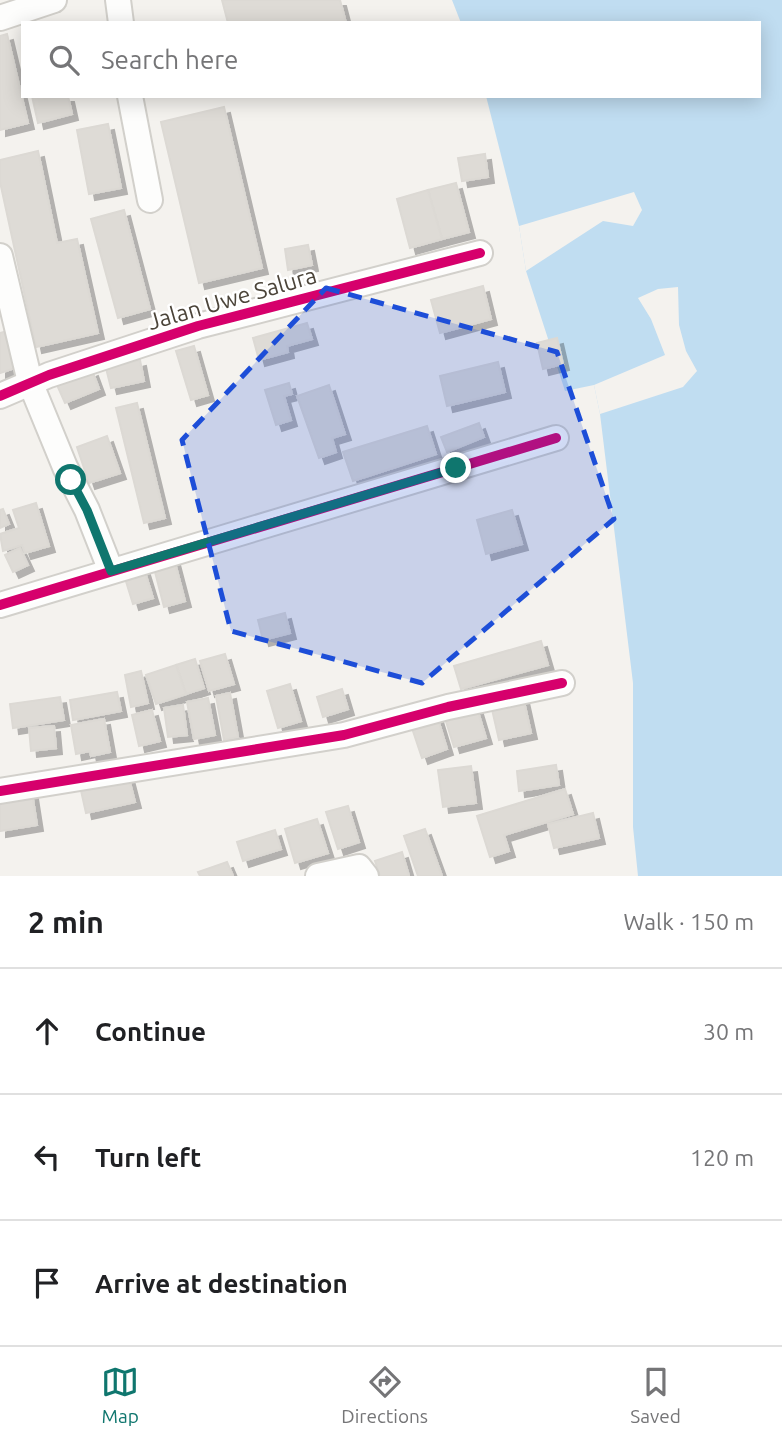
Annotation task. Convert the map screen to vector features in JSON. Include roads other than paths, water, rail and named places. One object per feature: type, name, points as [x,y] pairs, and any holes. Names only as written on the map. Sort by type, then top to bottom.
[{"type":"street","points":[[0,18],[54,0]]},
{"type":"street","points":[[118,0],[121,21]]},
{"type":"street","points":[[130,98],[150,200]]},
{"type":"street","name":"Jalan Uwe Salura","points":[[0,396],[30,382],[198,326],[480,253]]},
{"type":"street","points":[[0,256],[30,382],[111,571]]},
{"type":"street","points":[[0,606],[556,438]]},
{"type":"street","points":[[0,791],[344,735],[448,707],[562,683]]},
{"type":"street","points":[[318,876],[359,867],[366,876]]},
{"type":"water","points":[[452,0],[782,0],[782,876],[638,876],[633,827],[633,683],[600,414],[594,385],[565,391],[526,271],[519,226],[487,98],[761,98],[761,21],[460,21]]}]
